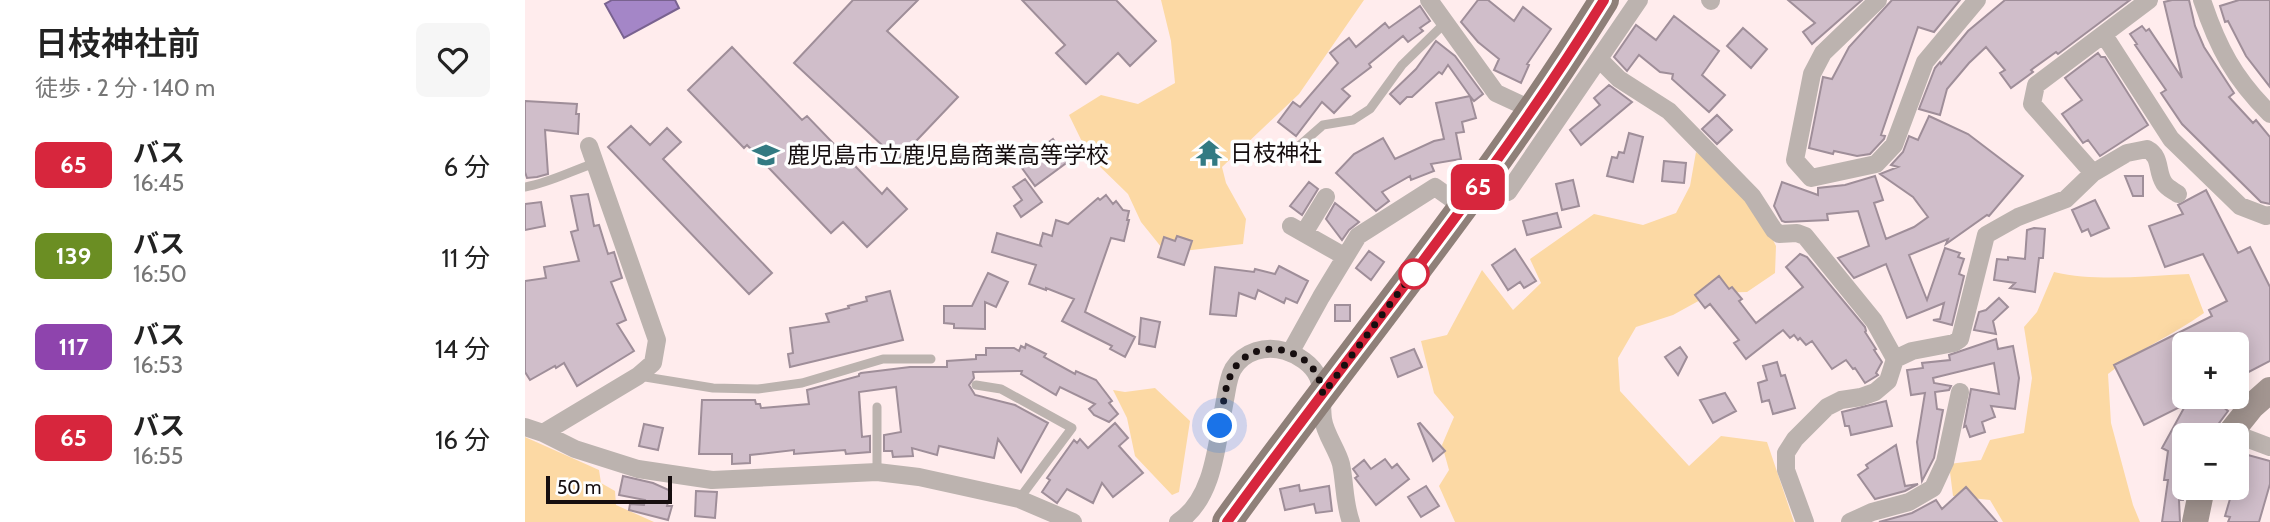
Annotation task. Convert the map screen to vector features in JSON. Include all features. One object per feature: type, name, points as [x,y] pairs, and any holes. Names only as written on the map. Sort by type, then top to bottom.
[{"type":"main road","points":[[1227,522],[1484,179],[1533,110],[1604,0]]},
{"type":"street","points":[[1429,0],[1496,93],[1533,110]]},
{"type":"street","points":[[1484,179],[1508,192],[1639,0]]},
{"type":"street","points":[[1878,0],[1823,52],[1812,74],[1795,160],[1811,178],[1876,164],[1885,155],[1893,145],[1924,62],[1977,0]]},
{"type":"street","points":[[2093,173],[2032,104],[2036,85],[2149,0]]},
{"type":"street","points":[[2202,0],[2215,40],[2247,91],[2270,114]]},
{"type":"street","points":[[2104,35],[2171,139],[2240,206],[2266,216],[2270,215]]},
{"type":"street","points":[[1599,60],[1619,79],[1669,111],[1752,196],[1774,230],[1779,234],[1797,233],[1805,236],[1874,321],[1895,359]]},
{"type":"street","points":[[1805,522],[1786,470],[1786,453],[1795,439],[1827,407],[1841,400],[1861,397],[1888,380],[1895,359],[1912,351],[1954,343],[1960,339],[1986,235],[2018,217],[2066,199],[2093,173],[2127,153],[2147,149],[2154,152],[2164,184],[2178,194]]},
{"type":"street","points":[[543,433],[638,376],[653,363],[657,340],[592,155]]},
{"type":"street","points":[[1290,353],[1358,236],[1435,187],[1463,208]]},
{"type":"street","points":[[1326,197],[1298,230],[1345,256]]},
{"type":"street","points":[[1178,522],[1202,496],[1211,470],[1233,370],[1240,360],[1261,349],[1273,348],[1307,362],[1317,374],[1323,394],[1323,421],[1340,462],[1347,513],[1351,522]]},
{"type":"street","points":[[2239,423],[2270,390]]},
{"type":"street","points":[[1850,522],[1872,512],[1909,502],[1933,488],[1945,462],[1960,392]]},
{"type":"street","points":[[525,427],[575,449],[638,469],[712,480],[877,472],[919,477],[1019,499],[1073,522]]},
{"type":"street","points":[[2249,440],[2270,447]]},
{"type":"street","points":[[2195,522],[2199,500]]},
{"type":"lane","points":[[1299,146],[1323,125],[1353,120],[1370,109],[1402,65],[1445,23]]},
{"type":"lane","points":[[525,187],[543,184],[592,155]]},
{"type":"lane","points":[[638,376],[713,388],[758,389],[802,383],[883,359],[931,359]]},
{"type":"lane","points":[[976,385],[1001,389],[1072,428],[1019,499]]},
{"type":"lane","points":[[877,407],[877,472]]},
{"type":"shaded area","points":[[612,0],[675,0],[679,8],[624,38],[605,4]]},
{"type":"shaded area","points":[[1161,0],[1364,0],[1299,94],[1222,167],[1226,183],[1246,219],[1243,244],[1166,253],[1141,222],[1128,194],[1089,156],[1069,115],[1101,95],[1138,104],[1175,83],[1171,41]]},
{"type":"shaded area","points":[[1696,152],[1751,196],[1776,246],[1775,273],[1747,292],[1713,293],[1673,315],[1636,327],[1618,358],[1620,391],[1689,466],[1721,436],[1767,442],[1794,522],[1455,522],[1439,486],[1449,470],[1442,445],[1454,417],[1434,393],[1421,341],[1447,335],[1482,270],[1513,310],[1541,283],[1530,259],[1594,214],[1643,225],[1676,213],[1690,186]]},
{"type":"shaded area","points":[[2054,272],[2104,278],[2189,274],[2204,313],[2108,374],[2111,423],[2140,522],[2003,522],[1990,500],[1953,496],[1949,464],[1981,460],[1990,440],[2024,433],[2032,378],[2024,327],[2037,312]]},
{"type":"shaded area","points":[[1155,388],[1190,421],[1179,492],[1172,495],[1135,456],[1127,418],[1113,390],[1125,392]]},
{"type":"shaded area","points":[[525,437],[599,470],[601,483],[615,491],[616,505],[654,522],[525,522]]},
{"type":"building","points":[[853,0],[918,0],[887,31],[958,97],[898,160],[794,63]]},
{"type":"building","points":[[1022,0],[1116,0],[1156,41],[1130,66],[1118,53],[1086,84],[1056,53],[1065,45]]},
{"type":"building","points":[[1478,0],[1488,0],[1514,21],[1523,7],[1551,29],[1527,64],[1529,65],[1521,83],[1494,70],[1499,59],[1478,42],[1461,22]]},
{"type":"building","points":[[1788,0],[1862,0],[1812,44],[1803,32],[1815,23]]},
{"type":"building","points":[[1892,0],[1960,0],[1934,32],[1918,27],[1881,135],[1885,136],[1884,139],[1870,154],[1857,156],[1834,151],[1833,154],[1809,148],[1823,77],[1832,79],[1849,47]]},
{"type":"building","points":[[2005,0],[2130,0],[2058,54],[2056,52],[2031,70],[2033,72],[2011,88],[2000,73],[2005,70],[1986,47],[1947,89],[1940,115],[1919,109],[1935,68],[1968,31]]},
{"type":"building","points":[[2189,0],[2195,26],[2204,47],[2234,93],[2229,97],[2253,123],[2256,120],[2270,137],[2270,204],[2261,202],[2182,124],[2161,93],[2166,90],[2135,45],[2137,44],[2130,34],[2142,26],[2146,31],[2149,29],[2182,78],[2164,2]]},
{"type":"building","points":[[2239,0],[2270,0],[2270,87],[2246,56],[2228,21],[2225,22],[2220,6]]},
{"type":"building","points":[[1420,6],[1430,21],[1420,28],[1423,31],[1408,42],[1403,36],[1369,64],[1371,67],[1342,89],[1350,96],[1334,113],[1322,102],[1296,136],[1278,122],[1293,102],[1300,107],[1338,63],[1330,53],[1349,38],[1356,47],[1385,23],[1389,28]]},
{"type":"building","points":[[1674,16],[1719,51],[1702,75],[1725,95],[1709,112],[1672,79],[1673,74],[1660,72],[1639,55],[1627,71],[1614,57],[1636,25],[1656,40]]},
{"type":"building","points":[[1743,28],[1767,49],[1751,68],[1727,46]]},
{"type":"building","points":[[1436,41],[1455,56],[1483,94],[1474,101],[1448,65],[1442,74],[1439,72],[1412,97],[1407,97],[1400,104],[1390,94],[1416,69]]},
{"type":"building","points":[[732,47],[802,120],[807,116],[882,194],[887,188],[907,209],[867,247],[843,222],[831,233],[747,145],[744,148],[688,90]]},
{"type":"building","points":[[2098,53],[2105,57],[2148,125],[2100,156],[2088,140],[2083,143],[2062,114],[2082,100],[2065,78]]},
{"type":"building","points":[[1609,85],[1632,102],[1581,145],[1570,130],[1600,105],[1594,98]]},
{"type":"building","points":[[1470,96],[1476,118],[1462,122],[1464,132],[1456,133],[1461,159],[1431,164],[1434,171],[1411,180],[1410,176],[1382,192],[1389,201],[1376,211],[1336,173],[1354,154],[1383,138],[1395,159],[1444,139],[1436,103]]},
{"type":"building","points":[[525,101],[577,104],[576,114],[579,114],[578,134],[545,130],[548,174],[527,178],[525,172]]},
{"type":"building","points":[[1717,115],[1732,130],[1717,144],[1702,129]]},
{"type":"building","points":[[1929,116],[1968,134],[2023,176],[1989,216],[1946,244],[1948,239],[1909,255],[1927,300],[1945,248],[1960,253],[1958,257],[1964,259],[1959,274],[1964,276],[1952,325],[1933,320],[1940,319],[1944,303],[1907,318],[1886,264],[1854,278],[1838,258],[1869,246],[1858,211],[1827,214],[1828,220],[1785,222],[1774,206],[1782,182],[1818,195],[1818,188],[1845,185],[1875,176],[1883,200],[1874,203],[1886,239],[1914,227],[1928,217],[1913,197],[1880,174],[1898,167],[1891,165],[1903,152],[1909,136],[1918,140]]},
{"type":"building","points":[[631,126],[650,145],[667,128],[681,142],[663,159],[772,273],[749,294],[608,147]]},
{"type":"building","points":[[1629,133],[1643,137],[1633,182],[1607,176],[1612,157],[1617,158],[1619,152],[1624,153]]},
{"type":"building","points":[[1053,139],[1069,161],[1035,186],[1019,164]]},
{"type":"building","points":[[1664,161],[1686,163],[1684,183],[1662,181]]},
{"type":"building","points":[[2125,176],[2143,176],[2143,196],[2133,196]]},
{"type":"building","points":[[1025,179],[1042,202],[1021,217],[1014,206],[1022,200],[1013,187]]},
{"type":"building","points":[[1573,180],[1579,206],[1562,210],[1556,184]]},
{"type":"building","points":[[1309,182],[1318,189],[1302,215],[1290,206]]},
{"type":"building","points":[[2206,190],[2238,253],[2250,247],[2270,287],[2270,361],[2249,372],[2249,332],[2180,332],[2212,316],[2209,310],[2227,301],[2203,254],[2165,267],[2149,226],[2183,214],[2178,205]]},
{"type":"building","points":[[588,194],[594,226],[599,225],[608,254],[614,252],[622,278],[611,282],[626,320],[617,324],[634,351],[577,386],[564,363],[530,380],[525,372],[525,281],[546,278],[544,267],[579,261],[571,232],[578,230],[571,196]]},
{"type":"building","points":[[1106,195],[1113,204],[1116,201],[1123,210],[1129,211],[1129,220],[1124,241],[1111,238],[1085,312],[1135,337],[1125,357],[1110,349],[1112,346],[1062,321],[1074,299],[1029,284],[1036,265],[992,252],[997,233],[1041,246],[1043,233],[1052,236],[1056,220],[1068,224],[1098,198],[1100,200]]},
{"type":"building","points":[[2095,200],[2109,228],[2091,236],[2088,229],[2082,232],[2072,210]]},
{"type":"building","points":[[541,202],[545,226],[525,230],[525,204]]},
{"type":"building","points":[[1335,203],[1359,222],[1342,240],[1326,219]]},
{"type":"building","points":[[1557,213],[1561,227],[1527,235],[1523,221]]},
{"type":"building","points":[[2045,229],[2043,258],[2039,258],[2035,292],[2010,288],[2015,283],[1994,280],[1997,259],[2025,259],[2027,230]]},
{"type":"building","points":[[1177,236],[1192,241],[1184,265],[1158,257],[1164,237],[1175,241]]},
{"type":"building","points":[[1515,249],[1536,281],[1524,288],[1520,282],[1508,290],[1492,265]]},
{"type":"building","points":[[1369,251],[1384,262],[1371,280],[1356,268]]},
{"type":"building","points":[[1800,254],[1807,257],[1865,327],[1865,332],[1882,362],[1876,373],[1878,375],[1865,383],[1846,360],[1832,369],[1812,341],[1806,345],[1794,335],[1790,338],[1783,330],[1746,359],[1734,343],[1739,340],[1710,304],[1705,308],[1695,295],[1719,276],[1729,289],[1732,287],[1742,299],[1739,301],[1756,323],[1803,287],[1786,267]]},
{"type":"building","points":[[1279,266],[1308,281],[1297,303],[1286,298],[1284,303],[1258,290],[1255,299],[1239,293],[1236,316],[1210,314],[1215,267],[1254,272],[1255,269],[1275,274]]},
{"type":"building","points":[[988,273],[1008,282],[996,307],[985,302],[985,329],[954,328],[954,324],[944,323],[944,306],[972,306]]},
{"type":"building","points":[[890,291],[903,340],[790,367],[788,354],[793,353],[790,328],[829,322],[826,314],[867,301],[866,297]]},
{"type":"building","points":[[1999,298],[2008,307],[1993,321],[1996,334],[1974,330],[1979,312],[1986,310]]},
{"type":"building","points":[[1335,305],[1350,305],[1350,321],[1335,321]]},
{"type":"building","points":[[1141,318],[1160,322],[1155,347],[1139,344]]},
{"type":"building","points":[[2172,336],[2172,409],[2176,409],[2144,425],[2114,365]]},
{"type":"building","points":[[1996,339],[1998,349],[2013,346],[2019,378],[2015,409],[1991,406],[1995,417],[1982,422],[1985,432],[1970,437],[1966,426],[1964,427],[1971,389],[1999,394],[1994,363],[1933,378],[1934,383],[1951,386],[1949,390],[1935,392],[1937,409],[1943,410],[1934,458],[1922,481],[1917,442],[1925,393],[1911,395],[1907,370],[1923,368],[1922,363],[1950,360],[1949,355]]},
{"type":"building","points":[[1026,344],[1075,374],[1076,371],[1096,380],[1118,414],[1109,422],[1094,415],[1089,409],[1095,404],[1060,387],[1056,395],[1021,374],[1022,371],[973,372],[974,378],[969,385],[975,395],[1015,405],[1048,423],[1021,472],[998,439],[994,458],[939,446],[937,455],[912,448],[913,456],[893,457],[892,451],[884,451],[884,435],[901,432],[896,387],[859,392],[862,437],[870,436],[870,452],[846,454],[845,450],[794,454],[794,450],[750,455],[750,463],[732,464],[732,454],[699,454],[702,400],[755,400],[761,408],[809,404],[807,390],[859,376],[861,373],[910,367],[947,367],[947,361],[976,359],[976,355],[986,355],[986,348],[1014,348],[1019,351],[1021,346],[1025,348]]},
{"type":"building","points":[[1680,347],[1687,357],[1678,375],[1665,357]]},
{"type":"building","points":[[1414,349],[1422,367],[1398,377],[1391,358]]},
{"type":"building","points":[[1777,362],[1781,376],[1785,375],[1795,408],[1773,414],[1769,400],[1762,402],[1758,383],[1767,380],[1763,366]]},
{"type":"building","points":[[1725,393],[1736,411],[1713,423],[1700,400]]},
{"type":"building","points":[[1886,401],[1892,426],[1851,435],[1849,426],[1845,426],[1842,412]]},
{"type":"building","points":[[2183,409],[2228,411],[2219,423],[2176,423]]},
{"type":"building","points":[[1115,423],[1128,438],[1119,446],[1143,473],[1113,497],[1102,483],[1093,503],[1067,489],[1057,503],[1042,492],[1050,480],[1047,478],[1074,440],[1077,443],[1080,439],[1088,448]]},
{"type":"building","points":[[1420,423],[1445,451],[1433,461],[1418,424]]},
{"type":"building","points":[[644,424],[663,428],[658,450],[639,446]]},
{"type":"building","points":[[2172,430],[2172,500],[2179,500],[2180,522],[2162,522],[2168,480],[2164,480],[2168,451],[2162,448]]},
{"type":"building","points":[[1896,445],[1905,486],[1918,484],[1905,491],[1875,499],[1858,475],[1868,468],[1866,465]]},
{"type":"building","points":[[2249,455],[2270,461],[2270,484],[2259,522],[2228,522],[2230,517],[2225,516],[2230,500],[2249,500]]},
{"type":"building","points":[[1385,459],[1392,468],[1397,464],[1409,479],[1376,505],[1355,478],[1358,476],[1353,469],[1364,460],[1371,469]]},
{"type":"building","points":[[623,476],[653,483],[671,491],[667,506],[672,506],[668,520],[629,510],[630,504],[644,505],[645,500],[619,495]]},
{"type":"building","points":[[1299,485],[1300,491],[1329,486],[1332,511],[1316,513],[1314,504],[1285,510],[1280,489]]},
{"type":"building","points":[[1426,486],[1439,506],[1421,517],[1408,497]]},
{"type":"building","points":[[1966,487],[1997,522],[1879,522],[1912,513],[1936,500],[1942,509]]},
{"type":"building","points":[[696,491],[717,492],[715,518],[695,516]]},
{"type":"bus line","name":"65","points":[[1227,522],[1463,208],[1533,110],[1604,0]]},
{"type":"place","name":"日枝神社","points":[[1209,153]]},
{"type":"place","name":"鹿児島市立鹿児島商業高等学校","points":[[766,155]]},
{"type":"route","points":[[1220,426],[1228,383],[1240,360],[1261,349],[1284,350],[1307,362],[1317,374],[1323,394],[1417,268],[1414,274]]}]
